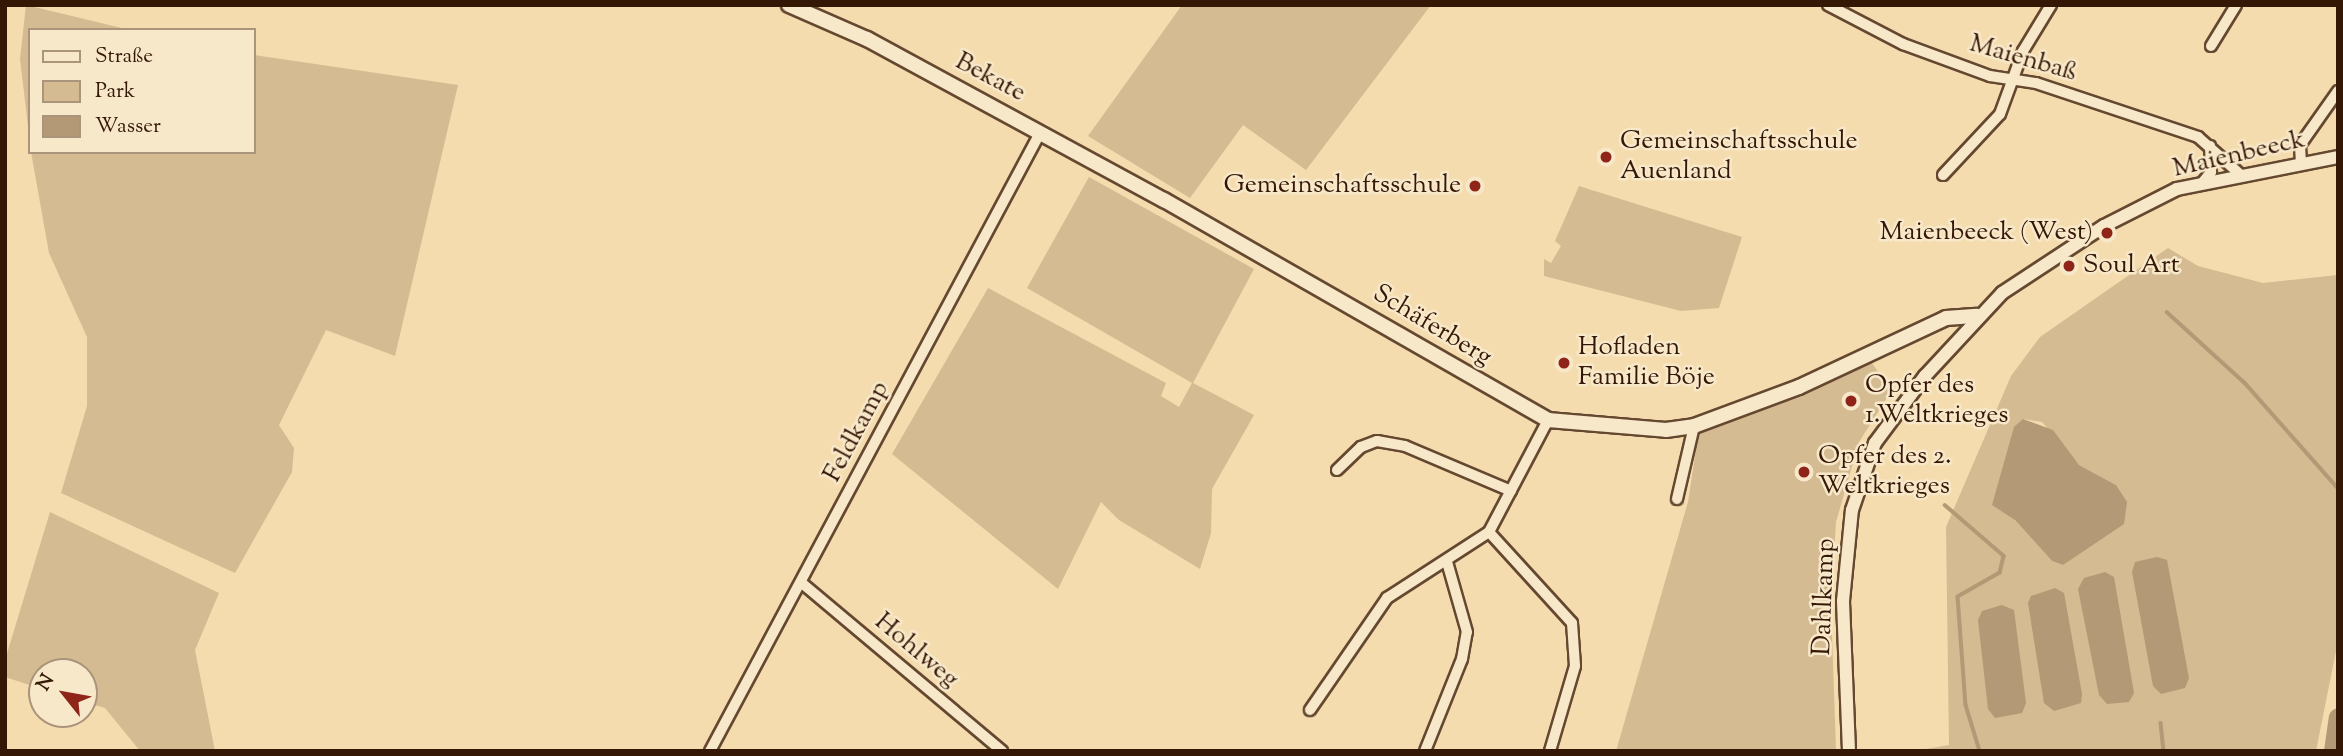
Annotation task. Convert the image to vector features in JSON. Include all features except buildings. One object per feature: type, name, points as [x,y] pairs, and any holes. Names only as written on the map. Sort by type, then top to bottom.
[{"type":"main road","name":"Bekate","points":[[789,5],[867,39],[1164,200]]},
{"type":"main road","name":"Schäferberg","points":[[1164,200],[1548,419],[1666,430],[1694,426],[1798,387],[1946,318],[1977,316]]},
{"type":"street","name":"Maienbaß","points":[[1828,5],[1903,44],[2011,81],[2076,96],[2198,136],[2241,175]]},
{"type":"street","points":[[1943,174],[2000,114],[2011,81],[2051,5]]},
{"type":"street","points":[[2211,46],[2236,5]]},
{"type":"street","points":[[2301,164],[2300,145],[2338,91]]},
{"type":"street","name":"Feldkamp","points":[[710,751],[803,584],[1040,133]]},
{"type":"street","points":[[2203,182],[2211,172],[2210,146]]},
{"type":"street","name":"Maienbeeck","points":[[1977,316],[2012,285],[2104,226],[2177,189],[2338,157]]},
{"type":"street","name":"Dahlkamp","points":[[1849,751],[1843,601],[1852,510],[1875,443],[1977,316]]},
{"type":"street","points":[[1310,710],[1387,598],[1416,576],[1447,562],[1489,532],[1548,419]]},
{"type":"street","points":[[1677,499],[1694,426]]},
{"type":"street","points":[[1337,470],[1361,447],[1377,441],[1405,446],[1511,491]]},
{"type":"street","points":[[1489,532],[1572,623],[1575,666],[1550,751]]},
{"type":"street","points":[[1424,751],[1462,659],[1466,632],[1447,562]]},
{"type":"street","name":"Hohlweg","points":[[803,584],[1002,751]]},
{"type":"green space","points":[[26,5],[122,28],[28,28],[28,126],[20,59]]},
{"type":"green space","points":[[1182,5],[1431,5],[1306,170],[1243,125],[1190,198],[1088,136]]},
{"type":"green space","points":[[256,55],[458,85],[395,356],[326,330],[279,425],[294,448],[292,472],[235,573],[61,493],[87,406],[87,337],[49,253],[31,154],[256,154]]},
{"type":"green space","points":[[1089,177],[1254,269],[1193,383],[1254,415],[1212,489],[1211,533],[1200,569],[1119,520],[1101,502],[1058,589],[892,454],[988,288],[1166,383],[1161,396],[1179,407],[1192,383],[1027,288]]},
{"type":"green space","points":[[1579,186],[1742,237],[1719,308],[1681,311],[1544,276],[1544,259],[1551,263],[1561,246],[1555,241]]},
{"type":"green space","points":[[2168,248],[2198,266],[2263,283],[2338,275],[2338,641],[2316,751],[1914,751],[1949,745],[1946,527],[2011,376],[2040,337]],"holes":[[[2023,419],[2042,422],[2079,465],[2116,485],[2114,526],[2063,565],[2052,561],[2015,520]]]},
{"type":"green space","points":[[1871,362],[1892,390],[1859,442],[1836,522],[1831,605],[1836,751],[1616,751],[1688,502],[1699,429],[1803,396]]},
{"type":"green space","points":[[50,512],[219,593],[195,650],[215,751],[140,751],[105,708],[98,706],[98,658],[28,658],[28,684],[5,677],[5,660]]},
{"type":"water","points":[[2023,419],[2053,430],[2079,465],[2116,485],[2127,502],[2124,524],[2063,565],[2052,561],[2015,520],[1992,505],[2014,427]]},
{"type":"water","points":[[2157,557],[2167,560],[2189,678],[2185,688],[2161,694],[2153,686],[2132,572],[2135,562]]},
{"type":"water","points":[[2105,572],[2114,577],[2134,693],[2129,702],[2107,704],[2099,695],[2078,589],[2084,578]]},
{"type":"water","points":[[2055,588],[2064,593],[2082,694],[2081,703],[2054,711],[2044,703],[2028,603],[2031,596]]},
{"type":"water","points":[[2002,605],[2014,610],[2026,703],[2022,713],[1995,718],[1988,709],[1978,620],[1982,611]]},
{"type":"waterway","points":[[2167,312],[2245,383],[2338,488]]},
{"type":"waterway","points":[[1945,505],[2004,556],[2000,573],[1958,597],[1966,705],[1980,751]]},
{"type":"waterway","points":[[2333,751],[2338,717]]},
{"type":"waterway","points":[[2161,723],[2164,751]]},
{"type":"place","name":"Gemeinschaftsschule Auenland","points":[[1606,157]]},
{"type":"place","name":"Gemeinschaftsschule","points":[[1475,186]]},
{"type":"place","name":"Maienbeeck (West)","points":[[2107,233]]},
{"type":"place","name":"Soul Art","points":[[2069,266]]},
{"type":"place","name":"Hofladen Familie Böje","points":[[1564,363]]},
{"type":"place","name":"Opfer des 1.Weltkrieges","points":[[1851,401]]},
{"type":"place","name":"Opfer des 2. Weltkrieges","points":[[1804,472]]}]
